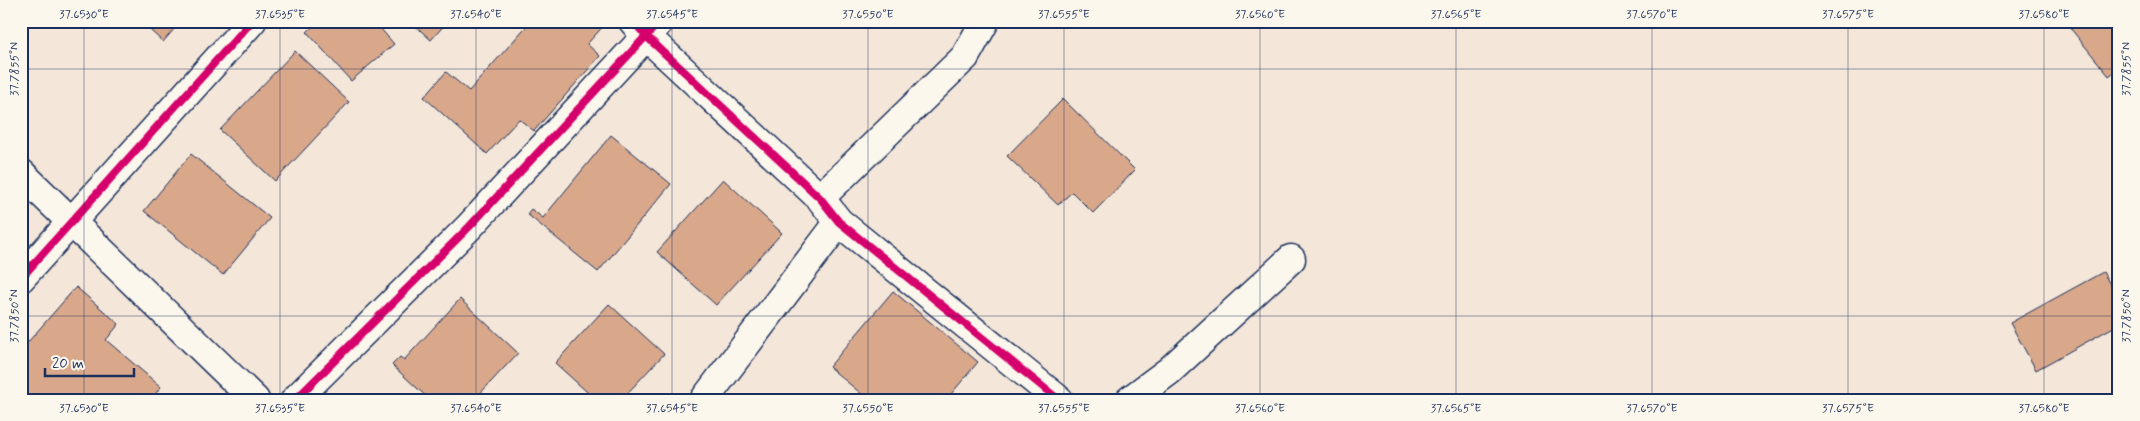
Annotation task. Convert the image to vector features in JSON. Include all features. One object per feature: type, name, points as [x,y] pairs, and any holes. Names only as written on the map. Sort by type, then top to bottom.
[{"type":"street","points":[[21,278],[252,21]]},
{"type":"street","points":[[820,198],[965,57],[985,21]]},
{"type":"street","points":[[295,400],[469,227],[646,26],[820,198],[839,222],[1059,400]]},
{"type":"street","points":[[21,173],[73,221],[255,400]]},
{"type":"street","points":[[704,400],[839,222]]},
{"type":"street","points":[[1130,400],[1169,372],[1291,259]]},
{"type":"building","points":[[140,21],[181,21],[163,42]]},
{"type":"building","points":[[319,21],[374,21],[394,44],[351,81],[307,32]]},
{"type":"building","points":[[410,21],[448,21],[431,40]]},
{"type":"building","points":[[531,21],[608,21],[587,44],[600,56],[534,131],[519,119],[487,154],[424,97],[446,72],[469,91]]},
{"type":"building","points":[[2080,21],[2119,21],[2119,68],[2109,76],[2071,29]]},
{"type":"building","points":[[295,51],[349,102],[275,181],[220,130]]},
{"type":"building","points":[[1063,99],[1135,170],[1093,213],[1072,192],[1058,205],[1007,156]]},
{"type":"building","points":[[611,135],[671,184],[598,272],[527,214],[531,209],[543,218]]},
{"type":"building","points":[[191,154],[270,218],[223,275],[144,211]]},
{"type":"building","points":[[723,179],[782,233],[716,305],[657,252]]},
{"type":"building","points":[[2103,272],[2119,300],[2119,324],[2036,370],[2010,323]]},
{"type":"building","points":[[76,287],[119,324],[106,340],[161,387],[150,400],[21,400],[21,350]]},
{"type":"building","points":[[893,291],[978,362],[946,400],[869,400],[829,367]]},
{"type":"building","points":[[460,299],[518,353],[474,400],[430,400],[392,365],[400,357],[404,360]]},
{"type":"building","points":[[609,304],[664,354],[621,400],[596,400],[555,363]]},
{"type":"cycle path","points":[[21,278],[252,21]]},
{"type":"cycle path","points":[[633,21],[646,36],[820,198],[839,222],[1059,400]]},
{"type":"cycle path","points":[[295,400],[469,227],[660,21]]}]
